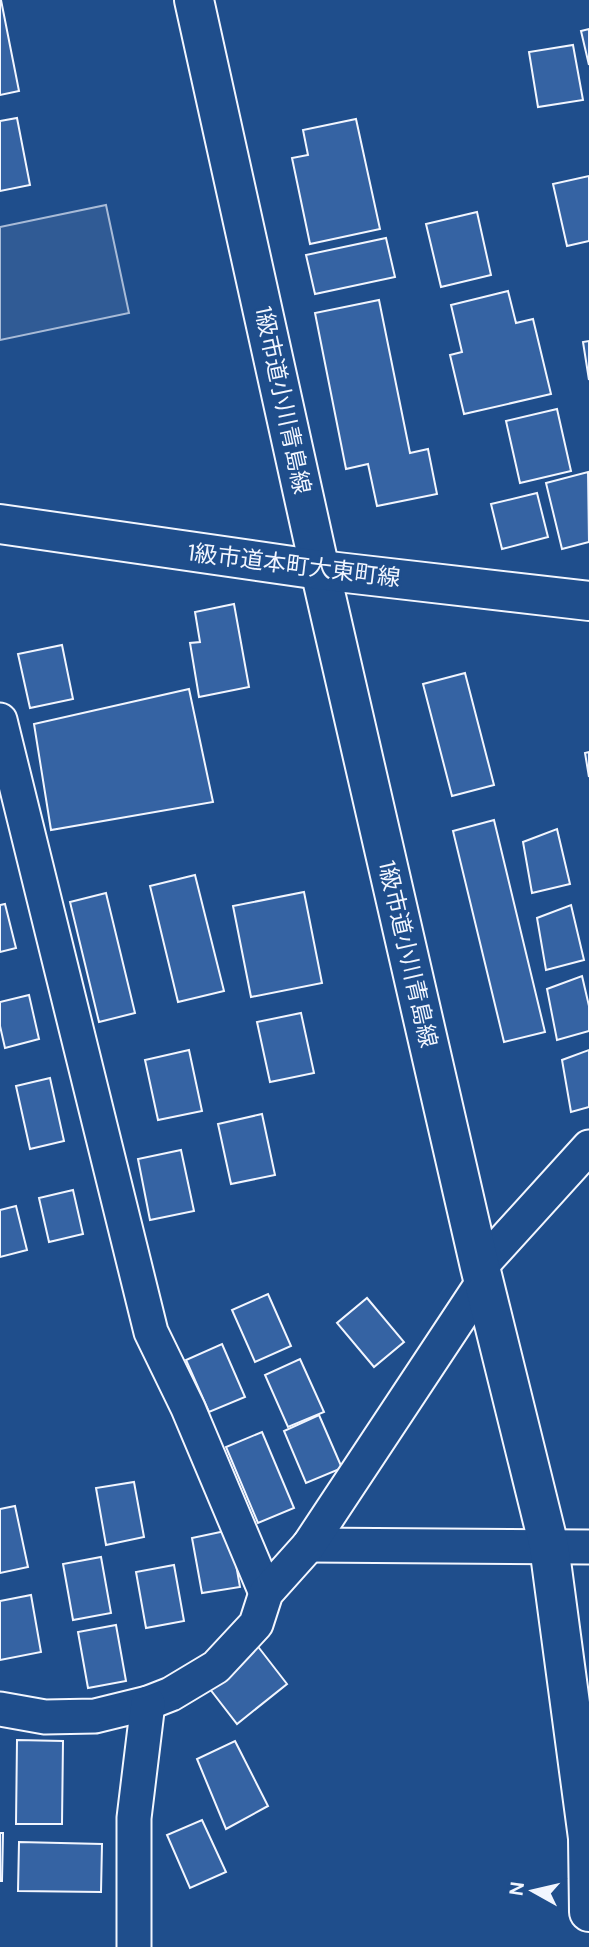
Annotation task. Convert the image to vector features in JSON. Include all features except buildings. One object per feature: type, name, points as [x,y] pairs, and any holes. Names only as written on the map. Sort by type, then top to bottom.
[{"type":"street","name":"1級市道小川青島線","points":[[194,0],[481,1275],[549,1546],[588,1838],[589,1912]]},
{"type":"street","name":"1級市道本町大東町線","points":[[0,524],[320,569],[589,601]]},
{"type":"street","points":[[0,720],[151,1332],[188,1408],[266,1593]]},
{"type":"street","points":[[0,1710],[45,1717],[94,1716],[148,1703],[171,1694],[216,1667],[256,1624],[266,1593],[309,1545],[481,1275],[589,1147]]},
{"type":"street","points":[[309,1545],[589,1547]]},
{"type":"street","points":[[134,1947],[134,1818],[148,1703]]},
{"type":"shaded area","points":[[106,205],[129,313],[0,340],[0,227]]}]
